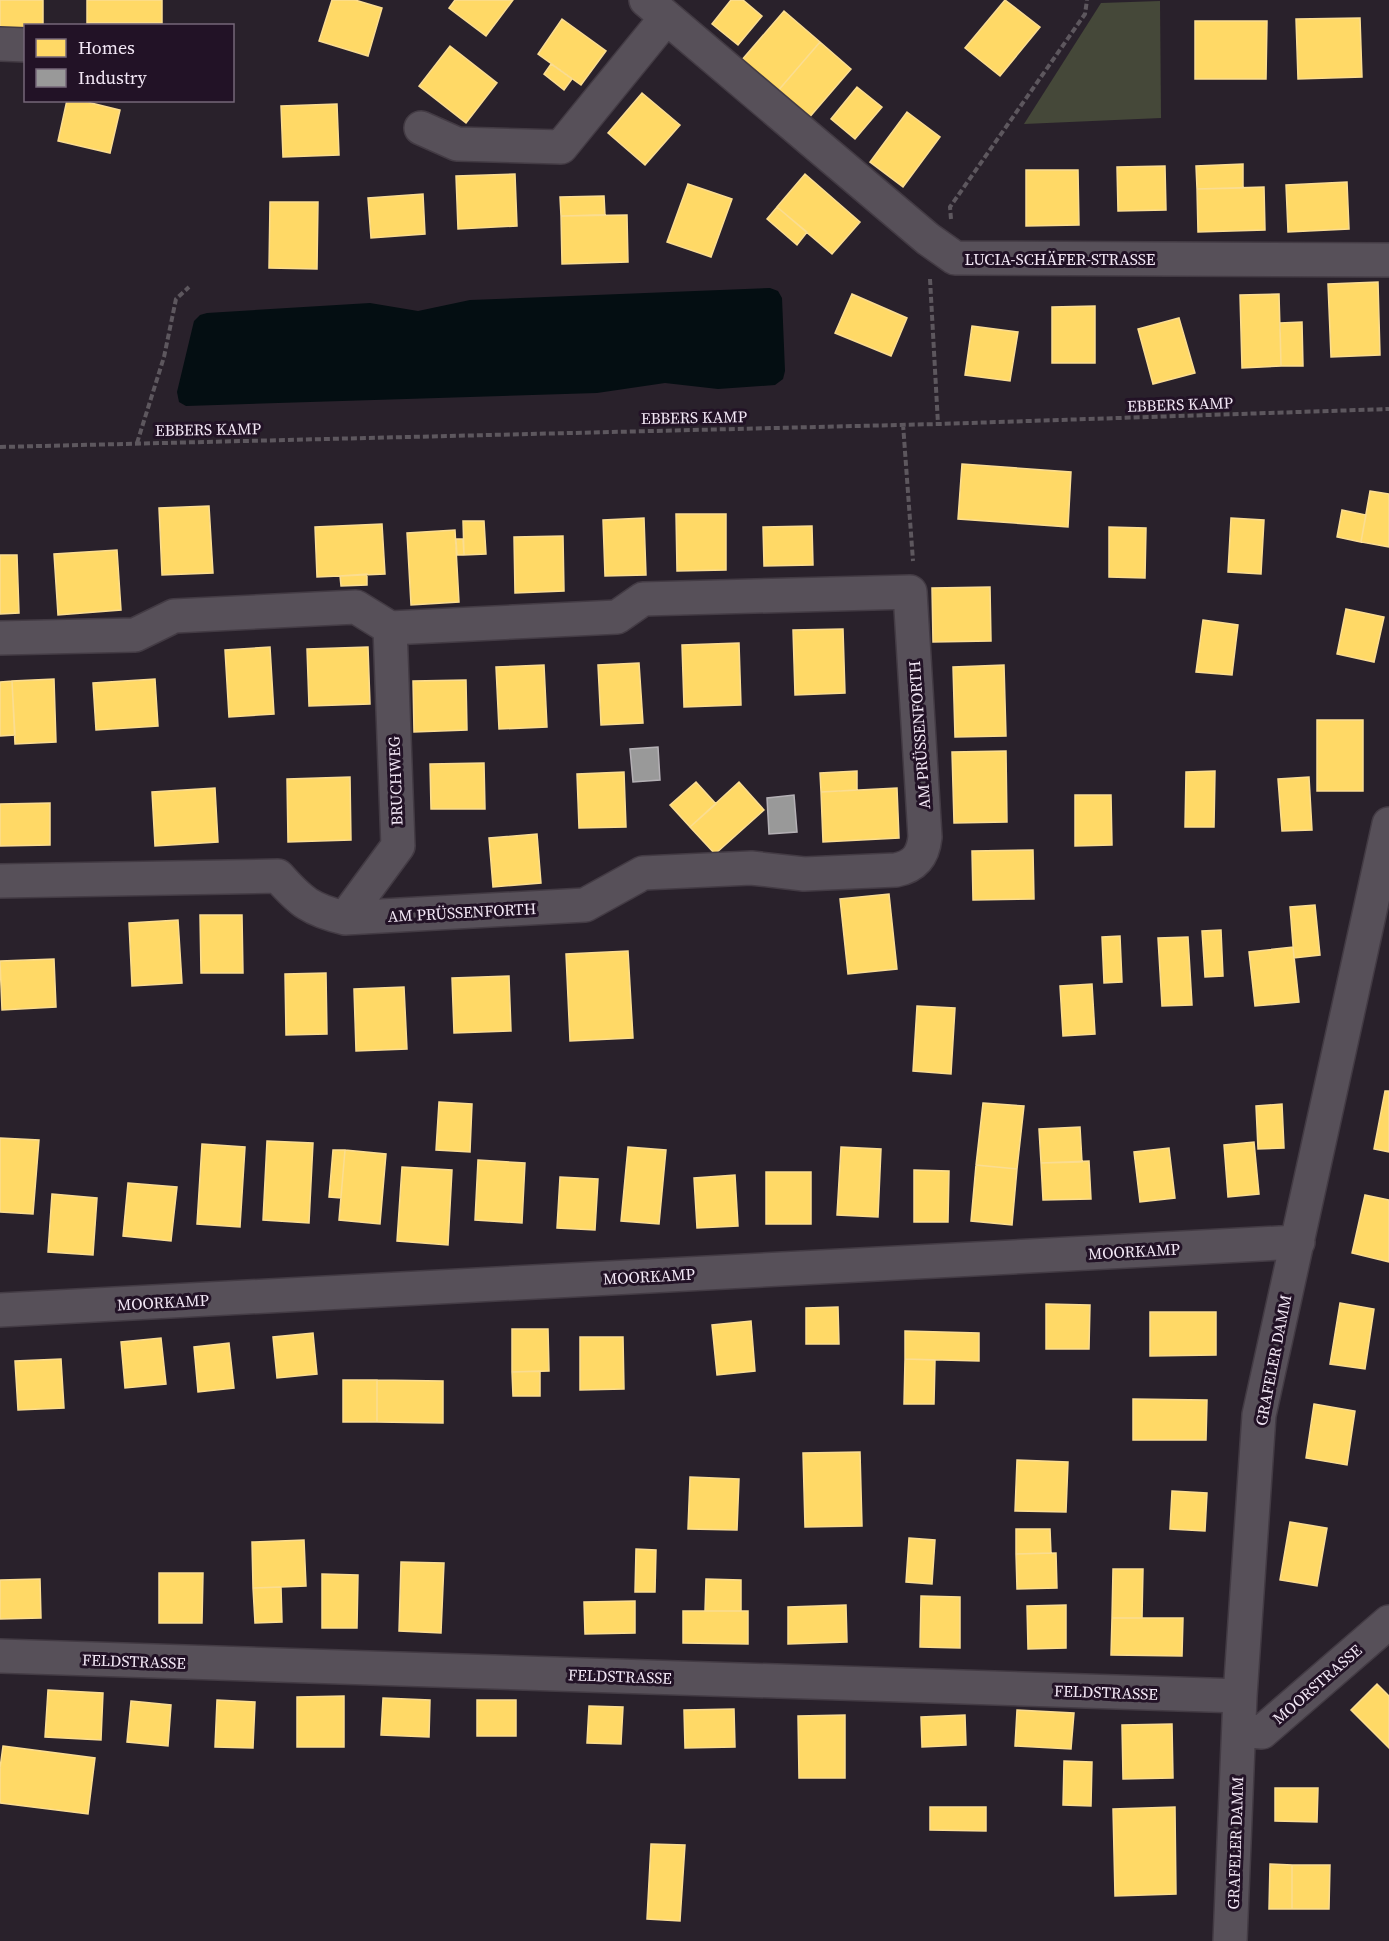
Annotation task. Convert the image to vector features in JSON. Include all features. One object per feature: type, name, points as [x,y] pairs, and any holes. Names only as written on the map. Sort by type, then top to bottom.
[{"type":"street","name":"LUCIA-SCHÄFER-STRASSE","points":[[656,9],[928,239],[955,258],[1389,260]]},
{"type":"street","points":[[421,128],[457,144],[561,147],[656,9]]},
{"type":"street","points":[[0,44],[24,45]]},
{"type":"street","points":[[0,638],[135,635],[174,616],[356,607],[390,628],[617,617],[643,599],[910,592]]},
{"type":"street","name":"AM PRÜSSENFORTH","points":[[0,881],[278,876],[296,896],[319,912],[345,918],[585,905],[643,873],[751,868],[804,874],[896,870],[907,867],[916,861],[924,850],[925,837],[910,592]]},
{"type":"street","name":"BRUCHWEG","points":[[345,918],[398,846],[390,628]]},
{"type":"street","name":"GRAFELER DAMM","points":[[1230,1941],[1240,1696],[1259,1415],[1389,824]]},
{"type":"street","name":"MOORKAMP","points":[[0,1310],[1298,1242]]},
{"type":"street","name":"MOORSTRASSE","points":[[1239,1730],[1262,1732],[1389,1622]]},
{"type":"street","name":"FELDSTRASSE","points":[[0,1656],[1240,1696]]},
{"type":"path","points":[[955,258],[950,207],[1084,14],[1087,0]]},
{"type":"path","points":[[928,239],[938,424]]},
{"type":"path","points":[[137,443],[164,357],[176,299],[189,287]]},
{"type":"path","name":"EBBERS KAMP","points":[[0,447],[938,424],[1389,409]]},
{"type":"path","points":[[903,424],[914,557],[910,592]]},
{"type":"green space","points":[[1160,1],[1161,118],[1024,124],[1101,3]]},
{"type":"shaded area","points":[[770,288],[778,291],[782,298],[785,371],[783,379],[775,385],[718,389],[665,383],[597,393],[186,406],[179,402],[177,392],[194,321],[200,315],[207,313],[370,303],[418,311],[470,300]]},
{"type":"building: Homes","points":[[0,0],[43,0],[43,24],[24,24],[24,32],[0,32]]},
{"type":"building: Homes","points":[[87,0],[162,0],[162,23],[87,23]]},
{"type":"building: Homes","points":[[332,0],[355,0],[382,8],[368,56],[319,41]]},
{"type":"building: Homes","points":[[455,0],[513,0],[486,36],[449,8]]},
{"type":"building: Homes","points":[[731,0],[743,0],[762,16],[738,45],[712,24]]},
{"type":"building: Homes","points":[[1005,0],[1040,27],[1000,76],[965,48]]},
{"type":"building: Homes","points":[[784,11],[820,42],[777,92],[741,61]]},
{"type":"building: Homes","points":[[1360,18],[1362,77],[1298,79],[1296,19]]},
{"type":"building: Homes","points":[[562,19],[606,51],[581,85],[538,54]]},
{"type":"building: Homes","points":[[1195,21],[1267,21],[1266,79],[1195,79]]},
{"type":"building: Homes","points":[[820,42],[851,69],[808,119],[777,92]]},
{"type":"building: Homes","points":[[450,46],[497,83],[466,123],[419,86]]},
{"type":"building: Homes","points":[[551,64],[572,79],[564,90],[544,74]]},
{"type":"building: Homes","points":[[857,87],[882,107],[855,139],[831,119]]},
{"type":"building: Homes","points":[[642,93],[680,125],[645,165],[608,133]]},
{"type":"building: Homes","points":[[67,102],[87,102],[120,110],[110,153],[58,141]]},
{"type":"building: Homes","points":[[337,104],[339,155],[283,157],[281,106]]},
{"type":"building: Homes","points":[[907,112],[940,137],[903,187],[870,162]]},
{"type":"building: Homes","points":[[1243,164],[1243,188],[1197,189],[1196,166]]},
{"type":"building: Homes","points":[[1165,166],[1166,210],[1118,211],[1117,167]]},
{"type":"building: Homes","points":[[1026,170],[1078,170],[1079,225],[1026,226]]},
{"type":"building: Homes","points":[[515,174],[517,226],[458,229],[456,176]]},
{"type":"building: Homes","points":[[805,174],[860,222],[832,254],[777,207]]},
{"type":"building: Homes","points":[[1347,182],[1349,229],[1288,232],[1286,185]]},
{"type":"building: Homes","points":[[688,184],[732,199],[711,257],[667,242]]},
{"type":"building: Homes","points":[[1264,187],[1265,230],[1198,232],[1197,189]]},
{"type":"building: Homes","points":[[423,194],[425,234],[371,238],[368,198]]},
{"type":"building: Homes","points":[[604,196],[605,215],[561,216],[560,197]]},
{"type":"building: Homes","points":[[270,202],[318,202],[317,269],[269,268]]},
{"type":"building: Homes","points":[[777,207],[807,232],[797,245],[767,219]]},
{"type":"building: Homes","points":[[627,215],[628,262],[562,264],[561,216]]},
{"type":"building: Homes","points":[[1378,282],[1380,355],[1331,357],[1328,284]]},
{"type":"building: Homes","points":[[852,294],[907,318],[891,356],[835,333]]},
{"type":"building: Homes","points":[[1279,294],[1281,366],[1242,368],[1240,295]]},
{"type":"building: Homes","points":[[1095,306],[1095,363],[1052,363],[1052,307]]},
{"type":"building: Homes","points":[[1179,318],[1195,373],[1153,384],[1138,329]]},
{"type":"building: Homes","points":[[1302,322],[1303,366],[1281,366],[1280,323]]},
{"type":"building: Homes","points":[[972,326],[1018,332],[1010,381],[965,375]]},
{"type":"building: Homes","points":[[962,464],[1071,472],[1068,527],[958,519]]},
{"type":"building: Homes","points":[[1370,491],[1389,494],[1389,547],[1361,542]]},
{"type":"building: Homes","points":[[209,506],[213,573],[162,575],[159,508]]},
{"type":"building: Homes","points":[[1342,510],[1366,515],[1361,542],[1337,537]]},
{"type":"building: Homes","points":[[676,514],[726,514],[726,570],[677,571]]},
{"type":"building: Homes","points":[[644,518],[646,575],[605,576],[603,520]]},
{"type":"building: Homes","points":[[1231,518],[1264,520],[1261,574],[1228,572]]},
{"type":"building: Homes","points":[[463,521],[484,521],[486,554],[464,555]]},
{"type":"building: Homes","points":[[382,524],[385,574],[317,577],[315,527]]},
{"type":"building: Homes","points":[[812,526],[813,565],[764,566],[763,527]]},
{"type":"building: Homes","points":[[1109,527],[1146,528],[1145,578],[1109,577]]},
{"type":"building: Homes","points":[[455,530],[459,602],[411,605],[407,533]]},
{"type":"building: Homes","points":[[563,536],[564,591],[515,593],[514,537]]},
{"type":"building: Homes","points":[[456,539],[463,539],[464,555],[457,555]]},
{"type":"building: Homes","points":[[117,550],[121,610],[58,615],[54,554]]},
{"type":"building: Homes","points":[[0,555],[17,555],[19,613],[0,614]]},
{"type":"building: Homes","points":[[367,574],[367,585],[341,586],[340,576]]},
{"type":"building: Homes","points":[[990,587],[991,641],[933,642],[932,588]]},
{"type":"building: Homes","points":[[1346,609],[1384,617],[1374,662],[1337,654]]},
{"type":"building: Homes","points":[[1203,620],[1238,625],[1232,675],[1196,672]]},
{"type":"building: Homes","points":[[843,629],[845,693],[795,695],[793,630]]},
{"type":"building: Homes","points":[[739,643],[741,705],[684,707],[682,645]]},
{"type":"building: Homes","points":[[270,647],[274,714],[229,717],[225,650]]},
{"type":"building: Homes","points":[[368,647],[370,704],[309,706],[307,649]]},
{"type":"building: Homes","points":[[639,663],[643,723],[601,725],[598,665]]},
{"type":"building: Homes","points":[[544,665],[547,727],[499,729],[496,667]]},
{"type":"building: Homes","points":[[1004,665],[1006,736],[955,737],[953,667]]},
{"type":"building: Homes","points":[[54,679],[56,742],[15,744],[12,681]]},
{"type":"building: Homes","points":[[155,679],[158,726],[96,730],[93,683]]},
{"type":"building: Homes","points":[[466,680],[467,730],[414,732],[413,681]]},
{"type":"building: Homes","points":[[12,681],[15,735],[0,736],[0,682]]},
{"type":"building: Homes","points":[[1317,720],[1363,720],[1363,791],[1317,791]]},
{"type":"building: Homes","points":[[1006,751],[1007,822],[954,823],[952,752]]},
{"type":"building: Homes","points":[[484,763],[485,809],[431,809],[430,764]]},
{"type":"building: Homes","points":[[857,771],[857,790],[821,792],[820,773]]},
{"type":"building: Homes","points":[[1215,771],[1214,827],[1185,827],[1186,772]]},
{"type":"building: Homes","points":[[624,772],[626,827],[579,828],[577,774]]},
{"type":"building: Homes","points":[[350,777],[351,840],[288,842],[287,779]]},
{"type":"building: Homes","points":[[1309,777],[1312,830],[1282,831],[1278,779]]},
{"type":"building: Homes","points":[[696,782],[716,804],[690,827],[670,805]]},
{"type":"building: Homes","points":[[739,782],[764,810],[715,854],[690,827]]},
{"type":"building: Homes","points":[[215,788],[218,842],[155,846],[152,792]]},
{"type":"building: Homes","points":[[897,788],[899,838],[823,842],[821,792]]},
{"type":"building: Homes","points":[[1075,795],[1111,795],[1112,845],[1075,846]]},
{"type":"building: Homes","points":[[50,803],[50,845],[0,846],[0,804]]},
{"type":"building: Homes","points":[[537,834],[541,883],[493,887],[489,838]]},
{"type":"building: Homes","points":[[1033,850],[1034,899],[973,900],[972,851]]},
{"type":"building: Homes","points":[[889,894],[897,969],[848,974],[840,899]]},
{"type":"building: Homes","points":[[1315,905],[1320,955],[1294,958],[1290,907]]},
{"type":"building: Homes","points":[[200,915],[242,915],[243,973],[201,973]]},
{"type":"building: Homes","points":[[178,920],[182,983],[132,986],[129,923]]},
{"type":"building: Homes","points":[[1221,930],[1223,976],[1205,977],[1202,931]]},
{"type":"building: Homes","points":[[1120,936],[1122,982],[1104,983],[1102,937]]},
{"type":"building: Homes","points":[[1188,937],[1192,1005],[1162,1006],[1158,938]]},
{"type":"building: Homes","points":[[1293,947],[1299,1002],[1255,1006],[1249,952]]},
{"type":"building: Homes","points":[[628,951],[633,1038],[570,1041],[566,954]]},
{"type":"building: Homes","points":[[54,959],[56,1007],[2,1010],[0,961]]},
{"type":"building: Homes","points":[[326,973],[327,1034],[286,1035],[285,974]]},
{"type":"building: Homes","points":[[509,976],[511,1031],[454,1033],[452,978]]},
{"type":"building: Homes","points":[[1092,984],[1095,1034],[1063,1036],[1060,986]]},
{"type":"building: Homes","points":[[404,987],[407,1049],[356,1051],[354,989]]},
{"type":"building: Homes","points":[[917,1006],[955,1008],[951,1074],[913,1071]]},
{"type":"building: Homes","points":[[1385,1091],[1389,1091],[1389,1152],[1374,1149]]},
{"type":"building: Homes","points":[[439,1102],[472,1104],[470,1152],[436,1150]]},
{"type":"building: Homes","points":[[983,1103],[1024,1106],[1017,1169],[976,1165]]},
{"type":"building: Homes","points":[[1282,1104],[1284,1148],[1258,1149],[1256,1106]]},
{"type":"building: Homes","points":[[1080,1127],[1082,1162],[1041,1163],[1039,1129]]},
{"type":"building: Homes","points":[[0,1138],[39,1140],[33,1214],[0,1212]]},
{"type":"building: Homes","points":[[267,1141],[313,1143],[309,1223],[263,1220]]},
{"type":"building: Homes","points":[[1254,1142],[1259,1194],[1228,1197],[1224,1145]]},
{"type":"building: Homes","points":[[202,1144],[245,1147],[240,1227],[197,1224]]},
{"type":"building: Homes","points":[[628,1147],[666,1150],[659,1224],[621,1221]]},
{"type":"building: Homes","points":[[841,1147],[881,1149],[878,1217],[837,1215]]},
{"type":"building: Homes","points":[[1169,1148],[1175,1198],[1140,1202],[1134,1152]]},
{"type":"building: Homes","points":[[333,1150],[345,1150],[341,1198],[329,1197]]},
{"type":"building: Homes","points":[[345,1150],[386,1154],[380,1224],[339,1220]]},
{"type":"building: Homes","points":[[478,1160],[525,1163],[522,1223],[475,1220]]},
{"type":"building: Homes","points":[[1089,1161],[1091,1199],[1043,1200],[1041,1163]]},
{"type":"building: Homes","points":[[976,1165],[1017,1169],[1012,1225],[971,1221]]},
{"type":"building: Homes","points":[[402,1167],[452,1170],[448,1245],[397,1241]]},
{"type":"building: Homes","points":[[914,1170],[949,1171],[948,1222],[914,1222]]},
{"type":"building: Homes","points":[[766,1172],[811,1172],[811,1224],[766,1224]]},
{"type":"building: Homes","points":[[735,1175],[738,1226],[697,1228],[694,1178]]},
{"type":"building: Homes","points":[[560,1177],[598,1179],[595,1230],[557,1228]]},
{"type":"building: Homes","points":[[128,1183],[177,1187],[171,1241],[123,1236]]},
{"type":"building: Homes","points":[[52,1194],[97,1198],[93,1255],[48,1252]]},
{"type":"building: Homes","points":[[1365,1195],[1389,1200],[1389,1262],[1352,1253]]},
{"type":"building: Homes","points":[[1340,1303],[1374,1309],[1365,1369],[1330,1364]]},
{"type":"building: Homes","points":[[1046,1304],[1090,1305],[1089,1349],[1046,1349]]},
{"type":"building: Homes","points":[[838,1307],[839,1344],[806,1344],[806,1308]]},
{"type":"building: Homes","points":[[1150,1312],[1216,1312],[1216,1355],[1150,1356]]},
{"type":"building: Homes","points":[[751,1321],[755,1371],[717,1375],[712,1325]]},
{"type":"building: Homes","points":[[512,1329],[548,1329],[549,1371],[512,1372]]},
{"type":"building: Homes","points":[[905,1331],[979,1333],[979,1361],[905,1359]]},
{"type":"building: Homes","points":[[313,1333],[317,1374],[277,1378],[273,1337]]},
{"type":"building: Homes","points":[[580,1337],[623,1337],[624,1389],[580,1390]]},
{"type":"building: Homes","points":[[161,1338],[166,1384],[125,1388],[121,1342]]},
{"type":"building: Homes","points":[[229,1343],[234,1388],[198,1392],[194,1347]]},
{"type":"building: Homes","points":[[61,1359],[64,1408],[18,1410],[15,1361]]},
{"type":"building: Homes","points":[[905,1359],[935,1360],[934,1404],[904,1404]]},
{"type":"building: Homes","points":[[540,1371],[540,1396],[513,1396],[512,1372]]},
{"type":"building: Homes","points":[[343,1380],[377,1380],[377,1422],[343,1422]]},
{"type":"building: Homes","points":[[377,1380],[443,1381],[443,1423],[377,1422]]},
{"type":"building: Homes","points":[[1133,1399],[1207,1400],[1206,1440],[1133,1440]]},
{"type":"building: Homes","points":[[1314,1404],[1355,1411],[1347,1465],[1306,1458]]},
{"type":"building: Homes","points":[[860,1452],[862,1526],[805,1527],[803,1453]]},
{"type":"building: Homes","points":[[1017,1460],[1068,1462],[1066,1512],[1015,1511]]},
{"type":"building: Homes","points":[[690,1477],[739,1479],[737,1530],[688,1529]]},
{"type":"building: Homes","points":[[1172,1491],[1207,1493],[1205,1531],[1170,1529]]},
{"type":"building: Homes","points":[[1290,1522],[1327,1528],[1317,1586],[1280,1580]]},
{"type":"building: Homes","points":[[1016,1529],[1050,1529],[1051,1553],[1016,1554]]},
{"type":"building: Homes","points":[[909,1538],[935,1540],[932,1584],[906,1582]]},
{"type":"building: Homes","points":[[304,1540],[306,1586],[253,1588],[252,1542]]},
{"type":"building: Homes","points":[[636,1549],[656,1550],[655,1592],[635,1592]]},
{"type":"building: Homes","points":[[1056,1553],[1057,1588],[1017,1589],[1016,1554]]},
{"type":"building: Homes","points":[[401,1562],[444,1563],[441,1633],[399,1631]]},
{"type":"building: Homes","points":[[1113,1569],[1143,1569],[1142,1618],[1112,1618]]},
{"type":"building: Homes","points":[[159,1573],[203,1573],[202,1623],[159,1623]]},
{"type":"building: Homes","points":[[322,1574],[358,1575],[357,1628],[322,1628]]},
{"type":"building: Homes","points":[[40,1579],[41,1618],[0,1619],[0,1580]]},
{"type":"building: Homes","points":[[706,1579],[741,1580],[741,1611],[705,1611]]},
{"type":"building: Homes","points":[[281,1587],[282,1622],[255,1623],[253,1588]]},
{"type":"building: Homes","points":[[921,1596],[960,1597],[960,1648],[920,1647]]},
{"type":"building: Homes","points":[[635,1601],[635,1633],[585,1634],[584,1602]]},
{"type":"building: Homes","points":[[846,1605],[847,1642],[788,1644],[788,1607]]},
{"type":"building: Homes","points":[[1066,1605],[1066,1648],[1028,1649],[1027,1606]]},
{"type":"building: Homes","points":[[683,1611],[748,1611],[748,1644],[683,1643]]},
{"type":"building: Homes","points":[[1112,1618],[1183,1618],[1182,1656],[1111,1655]]},
{"type":"building: Homes","points":[[1377,1684],[1389,1696],[1389,1748],[1351,1710]]},
{"type":"building: Homes","points":[[48,1690],[103,1693],[101,1740],[45,1737]]},
{"type":"building: Homes","points":[[344,1696],[344,1747],[297,1747],[297,1697]]},
{"type":"building: Homes","points":[[383,1698],[430,1700],[429,1737],[381,1735]]},
{"type":"building: Homes","points":[[217,1700],[255,1702],[253,1748],[215,1747]]},
{"type":"building: Homes","points":[[477,1700],[516,1700],[516,1736],[477,1736]]},
{"type":"building: Homes","points":[[131,1701],[171,1705],[168,1746],[127,1742]]},
{"type":"building: Homes","points":[[589,1706],[623,1707],[621,1744],[587,1743]]},
{"type":"building: Homes","points":[[734,1709],[735,1747],[685,1748],[684,1710]]},
{"type":"building: Homes","points":[[1017,1710],[1074,1713],[1071,1749],[1015,1746]]},
{"type":"building: Homes","points":[[845,1715],[845,1778],[799,1778],[798,1716]]},
{"type":"building: Homes","points":[[965,1715],[966,1745],[922,1747],[921,1717]]},
{"type":"building: Homes","points":[[1172,1724],[1173,1778],[1123,1779],[1122,1725]]},
{"type":"building: Homes","points":[[3,1746],[95,1758],[88,1814],[0,1803],[0,1768]]},
{"type":"building: Homes","points":[[1064,1761],[1092,1762],[1091,1806],[1063,1805]]},
{"type":"building: Homes","points":[[1275,1788],[1318,1788],[1317,1822],[1275,1821]]},
{"type":"building: Homes","points":[[930,1807],[986,1807],[986,1831],[930,1830]]},
{"type":"building: Homes","points":[[1175,1807],[1176,1894],[1115,1896],[1113,1809]]},
{"type":"building: Homes","points":[[651,1844],[685,1845],[680,1921],[647,1919]]},
{"type":"building: Homes","points":[[1270,1864],[1292,1865],[1292,1909],[1269,1909]]},
{"type":"building: Homes","points":[[1292,1865],[1330,1865],[1329,1909],[1292,1909]]},
{"type":"building: Industry","points":[[658,747],[660,780],[633,782],[630,749]]},
{"type":"building: Industry","points":[[794,795],[797,832],[769,834],[767,798]]}]
